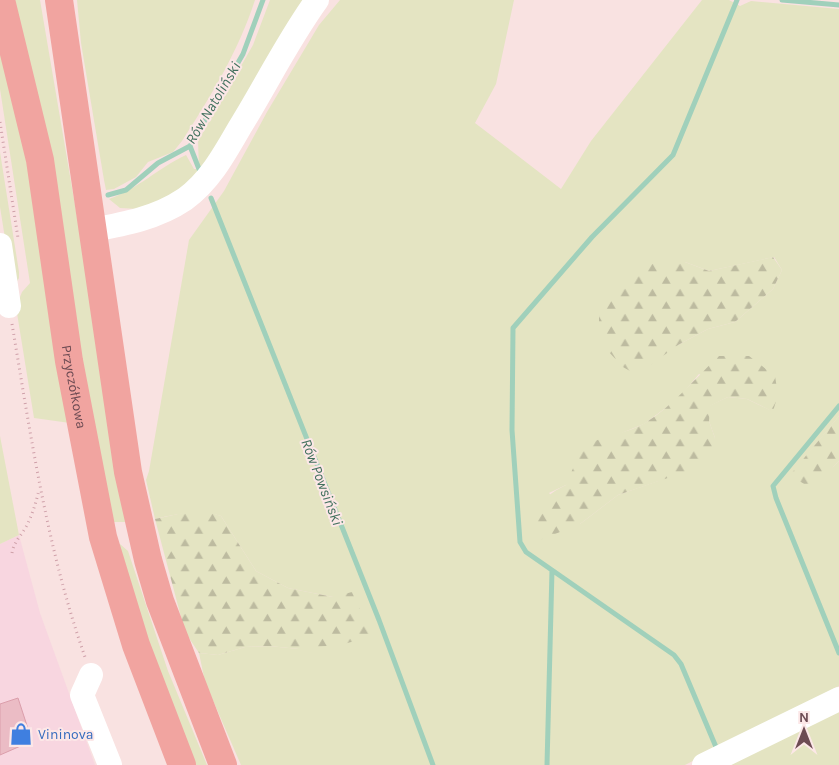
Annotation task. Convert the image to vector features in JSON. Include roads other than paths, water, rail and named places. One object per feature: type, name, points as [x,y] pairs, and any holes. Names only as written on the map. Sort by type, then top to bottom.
[{"type":"main road","name":"Przyczółkowa","points":[[1,0],[40,160],[69,361],[92,488],[103,537],[136,645],[182,765]]},
{"type":"main road","points":[[59,0],[128,472],[148,560],[176,647],[223,765]]},
{"type":"main road","points":[[103,537],[122,534],[133,538],[148,560]]},
{"type":"street","points":[[92,230],[132,223],[152,216],[180,202],[200,186],[220,161],[317,0]]},
{"type":"street","points":[[9,306],[10,244]]},
{"type":"street","points":[[91,675],[82,696],[110,765]]},
{"type":"street","points":[[704,765],[839,699]]},
{"type":"waterway","name":"Rów Natoliński","points":[[108,195],[126,190],[158,163],[190,146],[243,54],[263,0]]},
{"type":"waterway","points":[[716,747],[681,664],[674,655],[526,552],[520,542],[512,430],[513,328],[592,237],[673,155],[737,0]]},
{"type":"waterway","points":[[782,0],[839,5]]},
{"type":"waterway","points":[[190,146],[199,169]]},
{"type":"waterway","name":"Rów Powsiński","points":[[211,198],[379,620],[433,765]]},
{"type":"waterway","points":[[839,406],[773,486],[776,498],[839,653]]},
{"type":"waterway","points":[[547,765],[552,570]]},
{"type":"place","name":"Vininova","points":[[21,734]]}]
